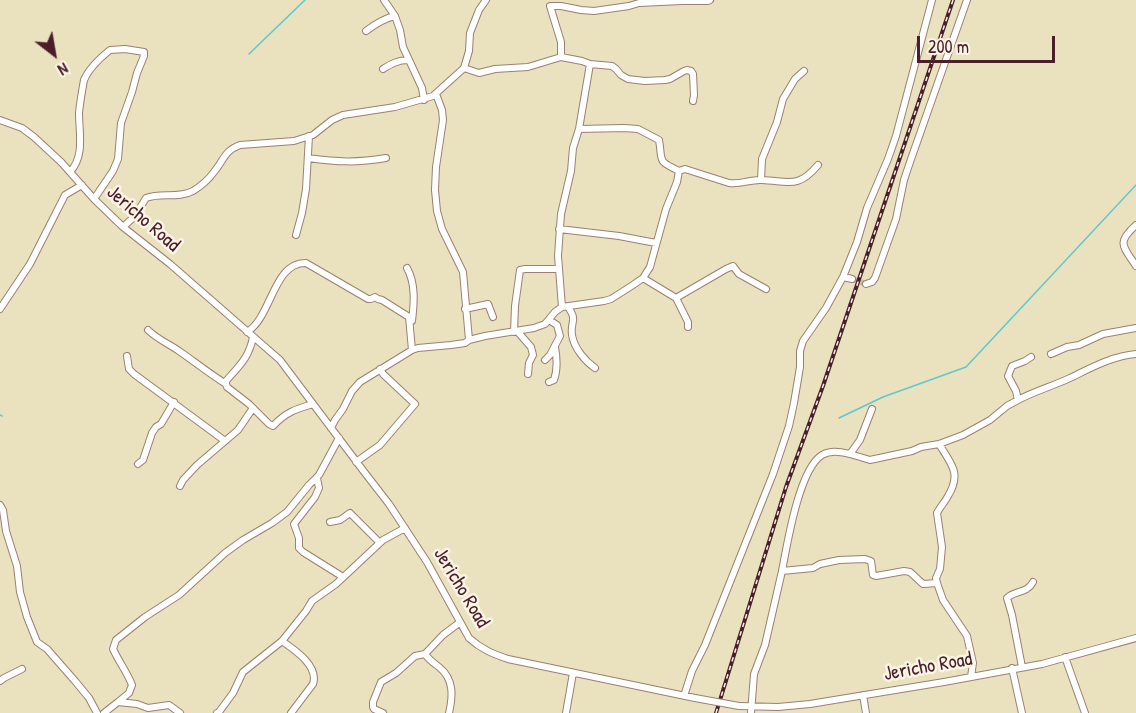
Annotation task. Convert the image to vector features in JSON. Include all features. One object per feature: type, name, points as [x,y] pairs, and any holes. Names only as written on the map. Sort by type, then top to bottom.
[{"type":"street","points":[[384,0],[395,16],[403,47],[422,88],[424,100]]},
{"type":"street","points":[[123,226],[135,216],[146,198],[158,195],[187,194],[199,187],[215,172],[225,155],[233,148],[284,143],[309,136],[343,115],[388,109],[424,100],[436,94],[464,69],[469,51],[470,33],[479,9],[486,0]]},
{"type":"street","points":[[561,57],[561,42],[550,6],[594,11],[639,3],[710,0]]},
{"type":"street","points":[[684,696],[692,671],[705,645],[773,474],[789,426],[803,341],[826,308],[843,277],[867,208],[888,159],[932,0]]},
{"type":"street","points":[[866,284],[875,278],[896,219],[910,162],[967,0]]},
{"type":"street","points":[[366,32],[376,24],[395,16]]},
{"type":"street","points":[[70,172],[77,161],[81,142],[79,112],[86,76],[110,50],[125,49],[144,52],[121,123],[118,159],[113,171],[94,199]]},
{"type":"street","points":[[464,69],[479,73],[495,69],[528,67],[561,57],[590,64],[612,66],[624,78],[645,81],[670,78],[684,71],[691,71],[693,101]]},
{"type":"street","points":[[383,69],[393,63],[408,60]]},
{"type":"street","points":[[590,64],[561,214],[558,256],[565,307],[573,316],[574,343],[595,368]]},
{"type":"street","points":[[762,180],[762,159],[777,122],[783,99],[804,70]]},
{"type":"street","points":[[436,94],[443,116],[436,167],[437,211],[442,228],[463,272],[469,340]]},
{"type":"street","name":"Jericho Road","points":[[0,120],[22,128],[45,146],[94,199],[123,226],[280,360],[389,504],[427,562],[469,638],[490,653],[508,659],[751,710],[810,704],[1042,664],[1136,638]]},
{"type":"street","points":[[579,129],[624,128],[643,131],[659,140],[660,159],[664,164],[679,171],[685,169],[729,183],[762,180],[794,182],[803,180],[818,165]]},
{"type":"street","points":[[296,236],[306,189],[309,136]]},
{"type":"street","points":[[308,158],[342,162],[364,162],[386,158]]},
{"type":"street","points":[[331,428],[360,382],[412,350],[465,343],[485,336],[534,328],[545,324],[555,312],[565,307],[611,298],[643,278],[650,267],[679,171]]},
{"type":"street","points":[[0,309],[30,264],[66,195],[82,185]]},
{"type":"street","points":[[1136,225],[1127,233],[1123,242],[1136,266]]},
{"type":"street","points":[[559,229],[656,243]]},
{"type":"street","points":[[247,332],[254,328],[260,319],[286,270],[300,263],[306,263],[368,298],[375,297],[382,300],[409,317],[412,350]]},
{"type":"street","points":[[676,298],[732,266],[739,274],[766,289]]},
{"type":"street","points":[[407,268],[413,284],[411,331]]},
{"type":"street","points":[[528,374],[529,363],[533,355],[531,347],[515,332],[514,306],[520,270],[559,269]]},
{"type":"street","points":[[843,277],[852,279]]},
{"type":"street","points":[[643,278],[676,298],[688,322],[688,327]]},
{"type":"street","points":[[465,309],[488,304],[493,317]]},
{"type":"street","points":[[545,360],[560,336],[557,325],[549,320]]},
{"type":"street","points":[[1052,354],[1098,336],[1136,328]]},
{"type":"street","points":[[148,330],[226,384],[268,424],[273,426],[294,410],[313,404]]},
{"type":"street","points":[[226,384],[226,381],[247,357],[253,337]]},
{"type":"street","points":[[549,382],[554,381],[557,372],[555,346]]},
{"type":"street","points":[[751,710],[753,674],[765,645],[800,495],[813,464],[818,458],[829,452],[835,452],[870,460],[939,444],[963,435],[990,420],[1007,406],[1041,389],[1120,356],[1136,354]]},
{"type":"street","points":[[127,356],[129,369],[225,441]]},
{"type":"street","points":[[1018,400],[1008,376],[1012,366],[1025,362],[1031,357]]},
{"type":"street","points":[[356,462],[380,445],[415,404],[380,369]]},
{"type":"street","points":[[138,464],[143,460],[152,433],[161,424],[174,402]]},
{"type":"street","points":[[180,486],[208,454],[238,430],[253,408]]},
{"type":"street","points":[[850,454],[860,440],[872,409]]},
{"type":"street","points":[[104,713],[129,693],[132,685],[113,649],[116,639],[179,595],[225,553],[287,512],[317,478],[339,438]]},
{"type":"street","points":[[939,444],[955,476],[948,497],[938,513],[942,547],[940,569],[936,578],[943,600],[966,636],[973,663],[971,677]]},
{"type":"street","points":[[317,478],[319,488],[315,497],[294,524],[299,538],[299,548],[343,577]]},
{"type":"street","points":[[0,505],[17,566],[20,592],[37,642],[47,649],[75,681],[89,698],[97,713]]},
{"type":"street","points":[[330,522],[340,520],[350,513],[380,543]]},
{"type":"street","points":[[217,713],[233,693],[243,672],[282,641],[312,601],[336,584],[380,543],[405,528]]},
{"type":"street","points":[[782,571],[813,568],[839,560],[868,559],[871,561],[873,575],[884,576],[904,571],[910,572],[923,584],[937,583]]},
{"type":"street","points":[[1022,667],[1007,598],[1012,593],[1030,588],[1033,582]]},
{"type":"street","points":[[382,713],[373,707],[381,681],[396,673],[415,656],[425,654],[443,635],[459,623]]},
{"type":"street","points":[[282,641],[303,657],[315,678],[314,684],[291,713]]},
{"type":"street","points":[[425,654],[448,676],[451,683],[449,713]]},
{"type":"street","points":[[1065,657],[1085,713]]},
{"type":"street","points":[[1012,668],[1022,713]]},
{"type":"street","points":[[0,681],[22,669]]},
{"type":"street","points":[[566,713],[573,673]]},
{"type":"street","points":[[863,695],[866,713]]},
{"type":"street","points":[[118,702],[148,708],[169,705],[180,713]]},
{"type":"waterway","points":[[249,54],[305,0]]},
{"type":"waterway","points":[[839,418],[883,397],[966,367],[1136,185]]},
{"type":"tunnel","points":[[852,279],[866,284]]},
{"type":"railway","points":[[716,713],[786,487],[823,386],[953,0]]}]
